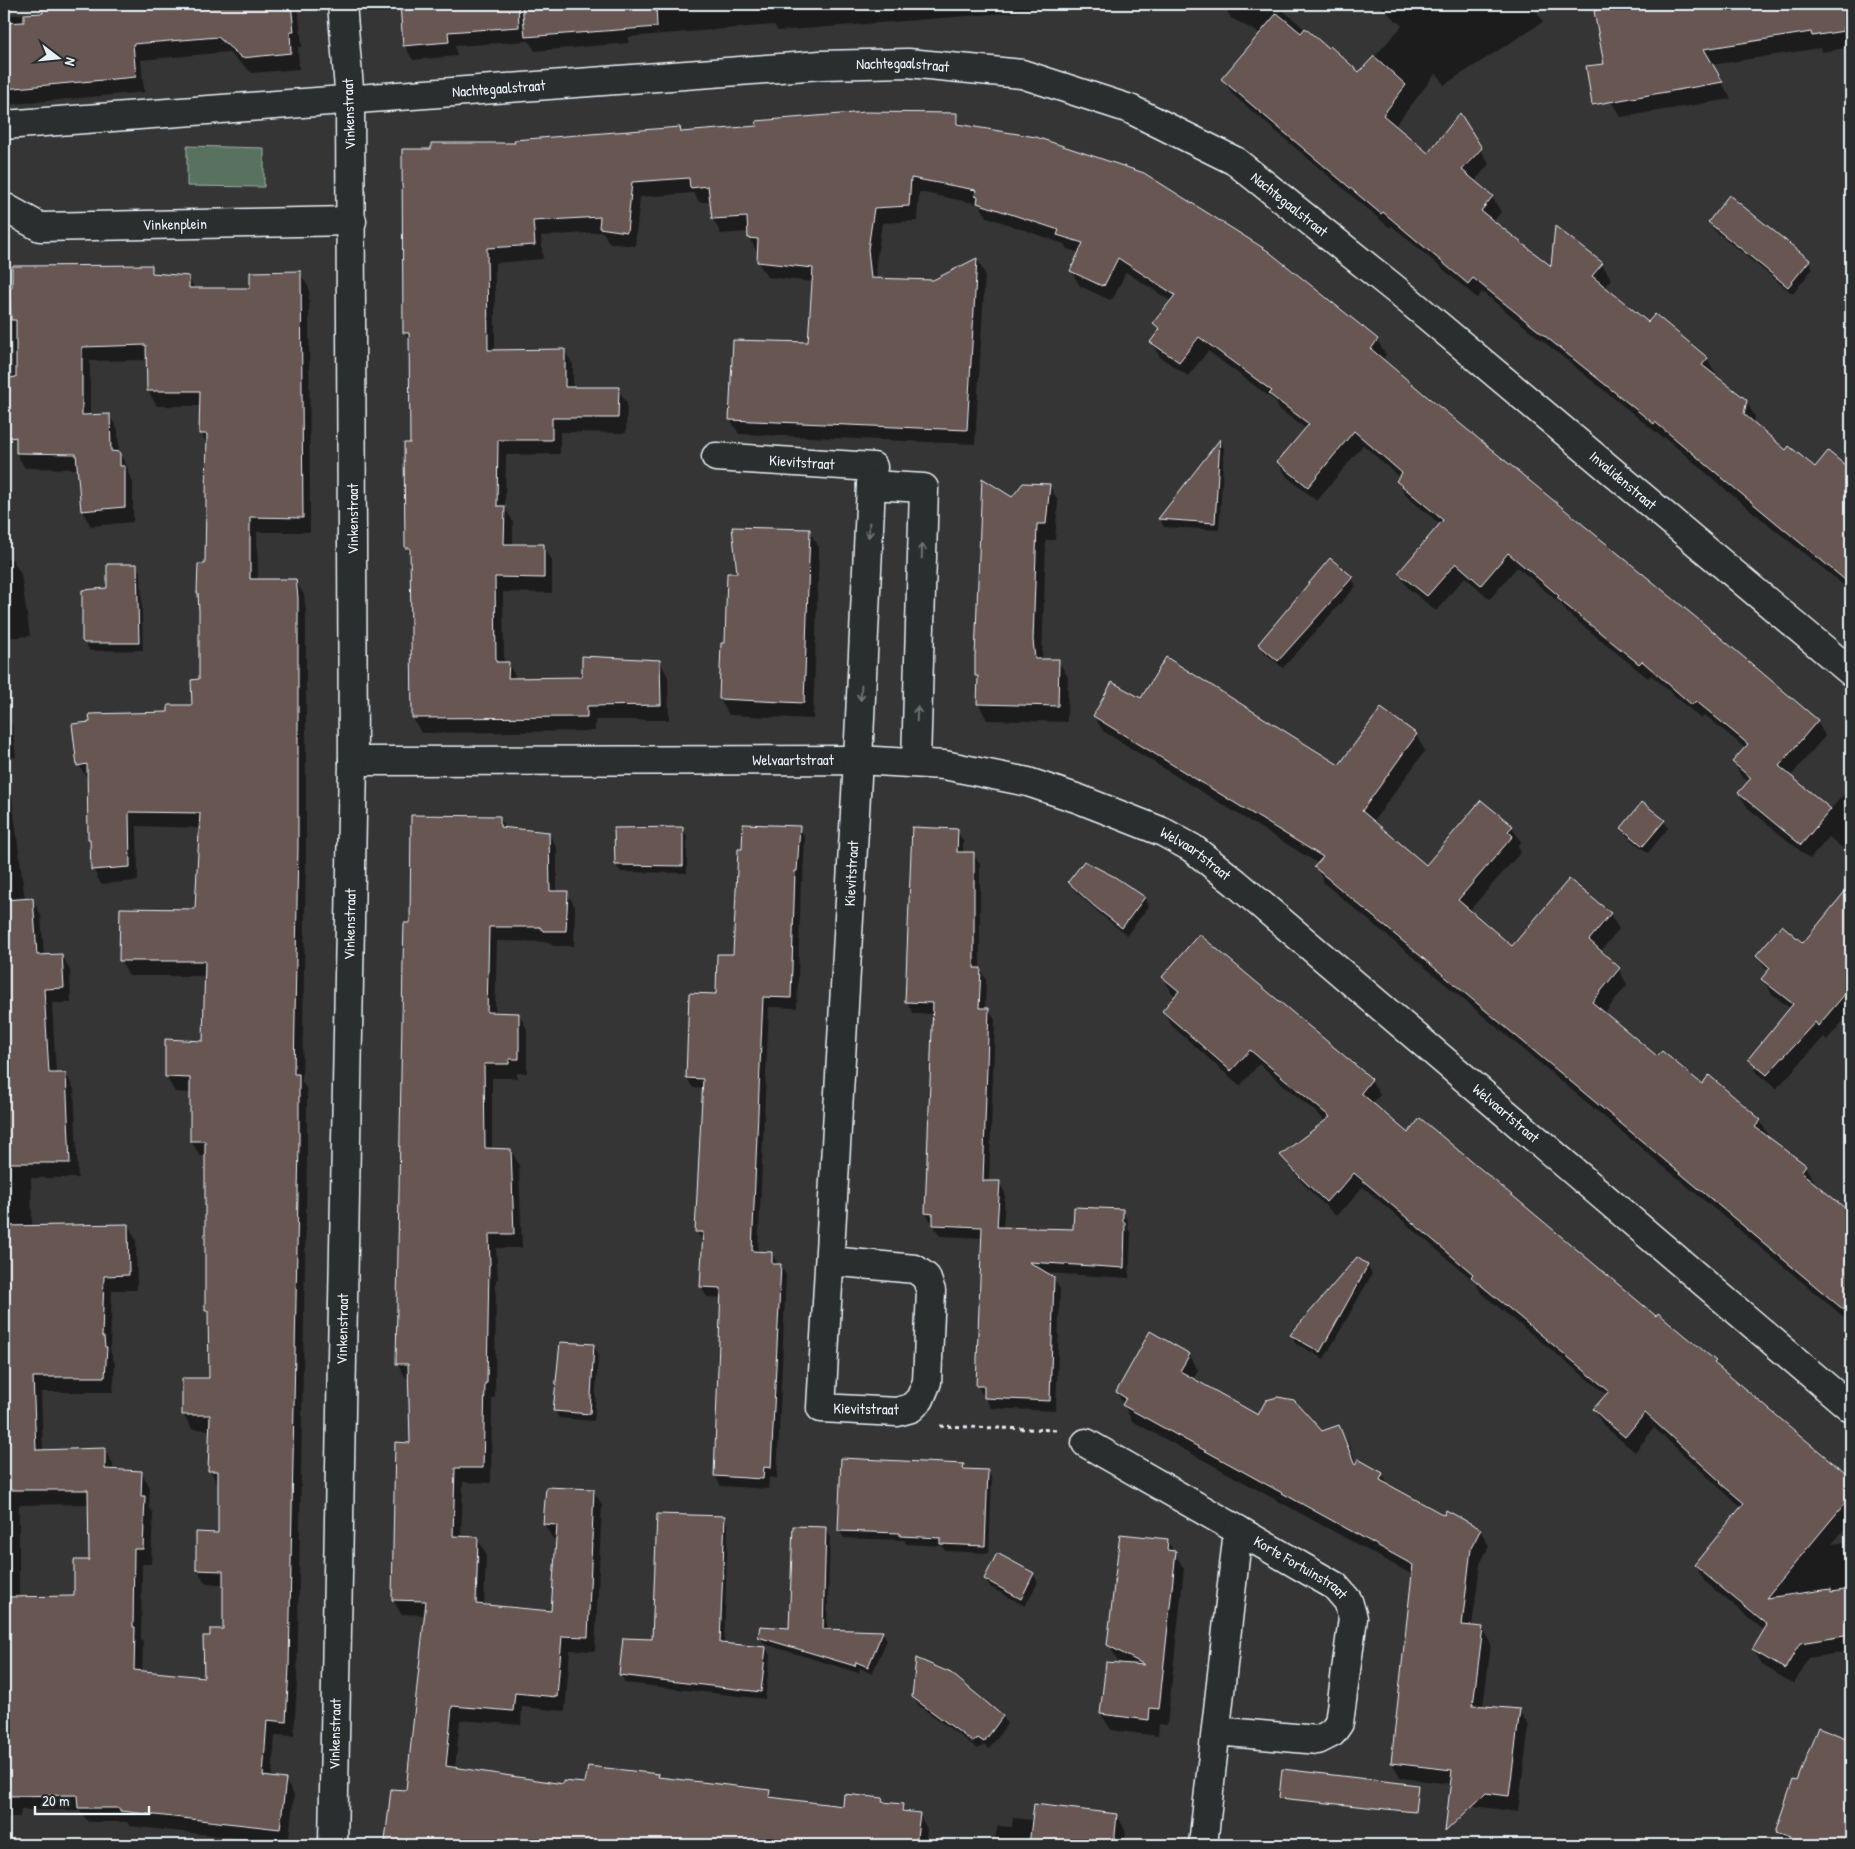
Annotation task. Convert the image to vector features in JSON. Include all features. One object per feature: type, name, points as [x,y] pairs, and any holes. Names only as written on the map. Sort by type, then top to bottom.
[{"type":"street","name":"Vinkenstraat","points":[[333,1845],[353,762],[352,221],[350,100],[342,4]]},
{"type":"street","name":"Nachtegaalstraat","points":[[350,100],[821,65],[908,63],[1022,74],[1130,108],[1235,160],[1394,289]]},
{"type":"street","points":[[4,125],[350,100]]},
{"type":"street","name":"Vinkenplein","points":[[4,207],[40,227],[352,221]]},
{"type":"street","name":"Invalidenstraat","points":[[1394,289],[1851,672]]},
{"type":"street","name":"Kievitstraat","points":[[716,457],[872,468],[858,760],[821,1408],[897,1412],[911,1408],[920,1399],[927,1382],[931,1290],[926,1277],[916,1269],[830,1262]]},
{"type":"street","points":[[871,485],[924,488],[916,762]]},
{"type":"street","name":"Welvaartstraat","points":[[353,762],[858,760],[916,762],[944,765],[1028,782],[1119,814],[1163,832],[1192,848],[1236,883],[1851,1408]]},
{"type":"street","name":"Korte Fortuinstraat","points":[[1086,1443],[1335,1586],[1348,1601],[1353,1618],[1340,1723],[1332,1734],[1318,1740],[1216,1731]]},
{"type":"street","name":"Korte Fortuinstraat","points":[[1204,1845],[1238,1530]]},
{"type":"path","points":[[911,1408],[933,1426],[1063,1430],[1086,1443]]},
{"type":"green space","points":[[187,146],[264,148],[264,187],[187,186]]},
{"type":"building","points":[[42,4],[291,4],[294,32],[290,32],[291,53],[242,58],[218,37],[133,44],[136,77],[4,89],[4,23],[24,22],[24,14],[43,13]]},
{"type":"building","points":[[400,4],[518,4],[519,27],[448,32],[449,42],[403,46]]},
{"type":"building","points":[[522,4],[656,4],[657,27],[525,37]]},
{"type":"building","points":[[1851,4],[1851,26],[1843,27],[1844,31],[1812,36],[1811,32],[1704,49],[1723,82],[1592,105],[1586,66],[1604,64],[1594,11],[1613,5]]},
{"type":"building","points":[[1277,13],[1301,33],[1305,28],[1328,48],[1330,46],[1359,72],[1374,56],[1406,85],[1383,115],[1428,153],[1460,113],[1482,148],[1462,170],[1493,196],[1481,211],[1551,266],[1555,226],[1603,263],[1592,276],[1648,322],[1655,314],[1708,358],[1702,365],[1747,400],[1744,414],[1786,450],[1789,446],[1815,467],[1828,451],[1851,470],[1851,585],[1655,422],[1654,424],[1473,278],[1468,284],[1383,212],[1381,214],[1221,79]]},
{"type":"building","points":[[865,112],[957,113],[957,124],[1036,137],[1144,173],[1268,251],[1378,339],[1371,349],[1818,720],[1779,766],[1831,809],[1801,845],[1738,793],[1751,778],[1732,762],[1748,744],[1696,701],[1692,705],[1642,661],[1639,664],[1557,598],[1559,596],[1508,553],[1481,585],[1456,563],[1427,596],[1398,573],[1443,520],[1396,481],[1402,473],[1354,431],[1308,487],[1277,462],[1309,424],[1269,394],[1272,391],[1199,337],[1179,362],[1150,342],[1160,329],[1153,323],[1175,295],[1118,258],[1104,286],[1103,284],[1102,286],[1070,271],[1083,243],[1057,235],[1059,230],[977,203],[976,190],[911,178],[909,206],[874,208],[868,249],[871,278],[933,280],[977,258],[967,430],[729,420],[733,340],[808,342],[813,268],[757,262],[758,239],[748,238],[747,217],[712,219],[708,186],[690,188],[689,178],[632,182],[627,232],[599,228],[600,217],[533,221],[535,245],[487,248],[488,350],[565,349],[565,387],[619,387],[618,418],[552,418],[552,440],[498,440],[497,506],[505,506],[504,544],[544,544],[544,578],[495,577],[496,662],[509,662],[508,678],[582,677],[582,656],[660,660],[661,705],[587,706],[587,717],[412,718],[410,548],[405,548],[404,443],[410,443],[409,333],[403,333],[402,149],[431,149],[431,143],[515,143],[514,140],[680,127],[681,132],[757,126],[756,121]]},
{"type":"building","points":[[1729,195],[1810,260],[1788,287],[1708,222]]},
{"type":"building","points":[[152,265],[152,273],[189,276],[189,288],[250,288],[250,272],[301,271],[303,518],[250,517],[250,579],[296,579],[298,598],[298,846],[294,1074],[299,1074],[299,1142],[289,1667],[286,1722],[267,1720],[263,1776],[286,1779],[280,1829],[120,1811],[120,1808],[78,1808],[77,1795],[4,1796],[4,1597],[74,1596],[74,1560],[89,1560],[88,1490],[4,1490],[4,1226],[128,1224],[129,1275],[104,1276],[102,1337],[104,1337],[105,1347],[107,1347],[105,1377],[33,1377],[36,1450],[105,1448],[105,1469],[142,1471],[141,1496],[145,1496],[143,1549],[134,1549],[134,1670],[204,1677],[203,1636],[210,1636],[210,1629],[223,1629],[223,1571],[196,1570],[196,1532],[218,1533],[218,1471],[208,1471],[210,1415],[182,1415],[182,1378],[209,1378],[208,1311],[205,1311],[205,1141],[190,1141],[190,1078],[165,1077],[165,1039],[203,1041],[205,961],[119,961],[120,908],[195,909],[200,813],[129,812],[130,867],[91,870],[90,839],[88,839],[87,764],[77,766],[72,724],[90,722],[89,714],[168,712],[168,705],[192,705],[191,680],[199,679],[198,564],[205,564],[207,434],[199,434],[200,391],[147,391],[146,345],[82,347],[82,415],[110,414],[111,451],[120,452],[120,466],[125,466],[125,507],[81,511],[76,454],[16,453],[16,437],[4,439],[4,379],[16,377],[16,320],[11,320],[10,288],[12,288],[12,266]]},
{"type":"building","points":[[1220,439],[1215,523],[1158,519]]},
{"type":"building","points":[[982,478],[1012,497],[1023,483],[1050,484],[1046,524],[1037,524],[1033,640],[1035,659],[1059,659],[1058,706],[977,704],[978,676],[975,676],[975,657]]},
{"type":"building","points":[[732,527],[810,529],[804,703],[719,699],[721,643],[725,643],[727,573],[737,573]]},
{"type":"building","points":[[1330,558],[1353,577],[1278,661],[1258,644]]},
{"type":"building","points":[[107,564],[137,564],[139,643],[84,643],[82,641],[82,590],[107,588]]},
{"type":"building","points":[[1166,657],[1339,765],[1381,708],[1417,734],[1362,811],[1426,865],[1481,800],[1513,826],[1508,831],[1513,836],[1458,900],[1512,946],[1569,879],[1611,913],[1589,940],[1620,968],[1592,1002],[1657,1056],[1662,1051],[1702,1084],[1709,1075],[1761,1120],[1755,1127],[1806,1165],[1801,1172],[1851,1213],[1851,1316],[1314,867],[1323,857],[1093,716],[1112,682],[1141,698]]},
{"type":"building","points":[[1642,802],[1665,820],[1643,846],[1621,828]]},
{"type":"building","points":[[411,815],[500,816],[500,827],[549,832],[550,891],[568,891],[566,931],[543,931],[540,927],[489,927],[487,1012],[519,1013],[519,1059],[509,1059],[509,1064],[484,1064],[485,1148],[511,1149],[514,1234],[489,1234],[487,1383],[485,1383],[483,1468],[455,1468],[453,1536],[478,1537],[476,1604],[551,1611],[557,1525],[543,1524],[546,1487],[594,1489],[588,1637],[562,1636],[557,1697],[515,1693],[513,1711],[452,1706],[446,1766],[563,1784],[563,1781],[585,1783],[588,1766],[659,1774],[658,1777],[770,1790],[769,1797],[843,1806],[844,1794],[883,1798],[882,1802],[903,1804],[902,1811],[920,1813],[916,1845],[425,1845],[385,1841],[391,1789],[406,1790],[426,1601],[392,1600],[395,1442],[410,1443],[408,1364],[396,1364],[404,923],[410,923]]},
{"type":"building","points":[[743,824],[800,826],[797,871],[795,871],[791,998],[763,997],[752,1251],[772,1252],[772,1264],[781,1264],[771,1468],[764,1467],[763,1479],[714,1476],[721,1288],[700,1287],[703,1232],[695,1232],[703,1079],[686,1078],[689,993],[716,994],[717,954],[733,954],[738,849],[742,849]]},
{"type":"building","points":[[683,827],[683,866],[615,865],[614,828]]},
{"type":"building","points":[[912,827],[958,829],[957,852],[974,852],[974,968],[981,968],[979,1008],[989,1008],[983,1181],[1000,1181],[997,1227],[1073,1229],[1074,1207],[1123,1209],[1123,1222],[1125,1222],[1124,1268],[1029,1262],[1054,1277],[1050,1401],[984,1398],[984,1386],[976,1386],[982,1227],[933,1225],[933,1214],[925,1213],[933,1003],[905,1002]]},
{"type":"building","points":[[1084,861],[1115,877],[1145,897],[1122,928],[1068,882]]},
{"type":"building","points":[[1851,884],[1851,987],[1818,1026],[1815,1022],[1767,1075],[1748,1059],[1793,1004],[1761,979],[1770,968],[1756,955],[1782,925],[1803,943]]},
{"type":"building","points":[[33,898],[37,955],[62,954],[64,988],[44,989],[49,1073],[66,1073],[70,1163],[4,1163],[4,900]]},
{"type":"building","points":[[1199,934],[1372,1079],[1361,1093],[1408,1133],[1420,1118],[1656,1316],[1658,1313],[1716,1361],[1714,1363],[1851,1478],[1851,1496],[1766,1598],[1831,1589],[1831,1592],[1851,1589],[1851,1635],[1800,1643],[1785,1669],[1752,1650],[1767,1625],[1694,1565],[1744,1503],[1645,1413],[1625,1437],[1608,1423],[1593,1409],[1609,1391],[1471,1277],[1473,1274],[1354,1173],[1336,1194],[1335,1192],[1326,1202],[1301,1178],[1280,1155],[1330,1117],[1250,1050],[1231,1071],[1162,1011],[1179,991],[1162,977]]},
{"type":"building","points":[[1357,1257],[1368,1265],[1320,1352],[1290,1335]]},
{"type":"building","points":[[1150,1331],[1190,1354],[1180,1371],[1258,1415],[1266,1400],[1278,1397],[1294,1400],[1322,1431],[1339,1425],[1355,1465],[1358,1459],[1383,1473],[1380,1480],[1444,1515],[1446,1510],[1481,1529],[1471,1548],[1462,1625],[1483,1627],[1473,1705],[1520,1709],[1509,1796],[1486,1793],[1445,1832],[1452,1770],[1391,1763],[1413,1565],[1122,1405],[1126,1398],[1116,1392]]},
{"type":"building","points":[[560,1342],[594,1344],[590,1414],[553,1411]]},
{"type":"building","points":[[841,1458],[964,1464],[963,1469],[988,1470],[985,1546],[940,1544],[940,1538],[900,1536],[900,1533],[838,1531]]},
{"type":"building","points":[[657,1514],[725,1516],[720,1643],[766,1647],[761,1692],[619,1675],[623,1638],[652,1639]]},
{"type":"building","points":[[793,1526],[826,1527],[823,1629],[883,1631],[868,1667],[856,1662],[855,1666],[758,1637],[760,1626],[789,1628]]},
{"type":"building","points":[[1120,1534],[1168,1539],[1167,1550],[1176,1551],[1159,1709],[1150,1708],[1149,1720],[1100,1714],[1106,1662],[1145,1665],[1107,1645]]},
{"type":"building","points":[[997,1553],[1034,1573],[1021,1599],[984,1579]]},
{"type":"building","points":[[916,1658],[951,1673],[1003,1716],[984,1742],[978,1738],[973,1742],[912,1697]]},
{"type":"building","points":[[1818,1727],[1851,1740],[1851,1822],[1843,1845],[1805,1845],[1775,1832],[1793,1780],[1797,1781]]},
{"type":"building","points":[[1282,1769],[1418,1785],[1415,1812],[1279,1798]]},
{"type":"building","points":[[1034,1804],[1117,1814],[1114,1845],[1029,1845]]}]
